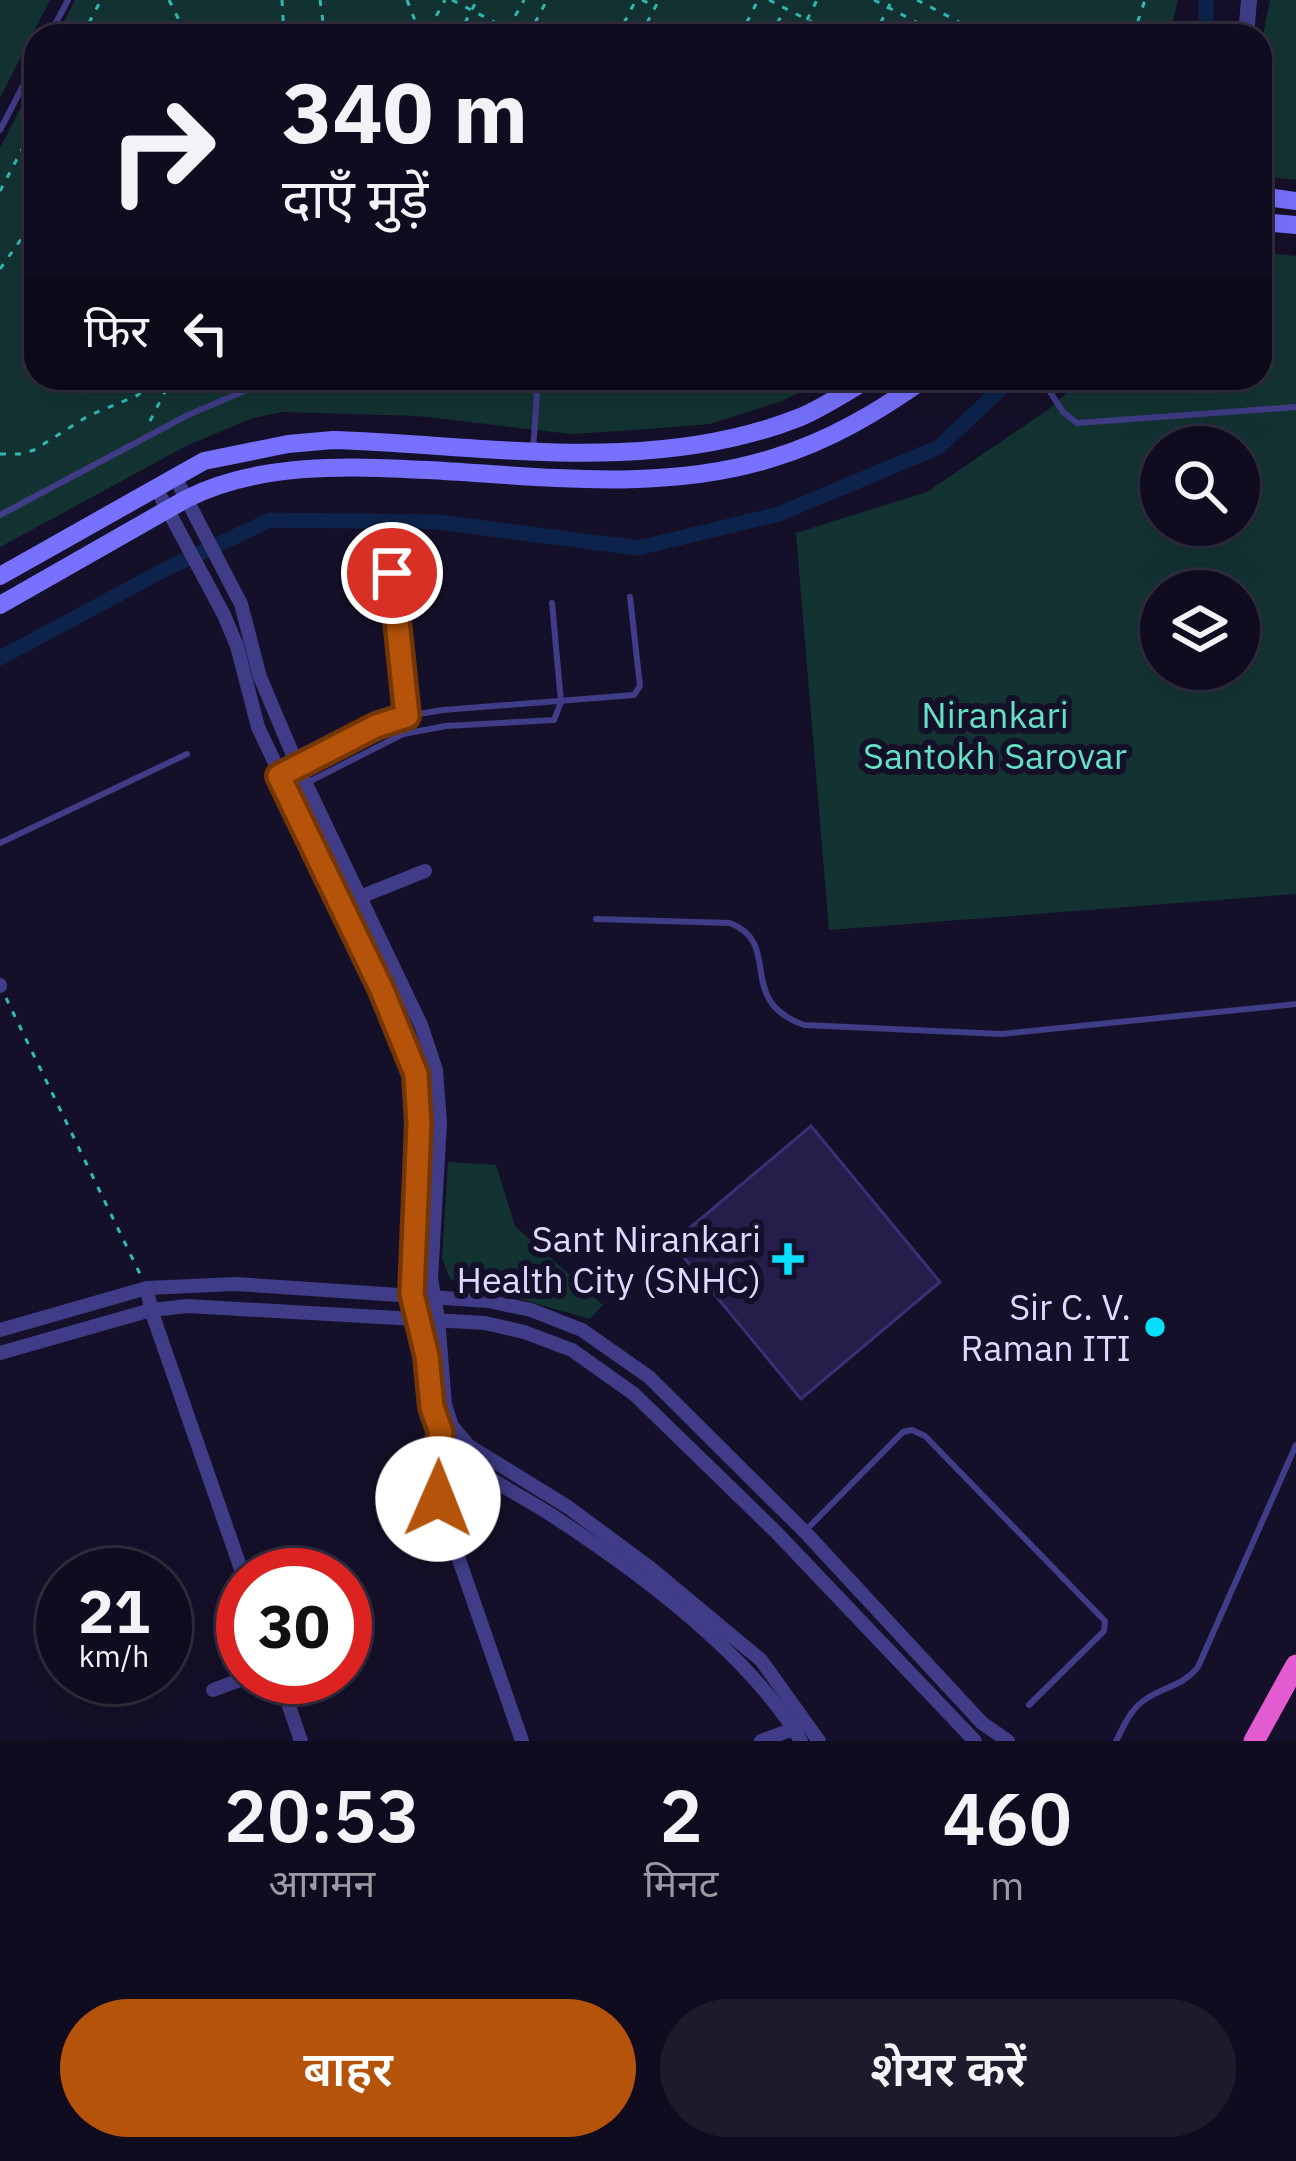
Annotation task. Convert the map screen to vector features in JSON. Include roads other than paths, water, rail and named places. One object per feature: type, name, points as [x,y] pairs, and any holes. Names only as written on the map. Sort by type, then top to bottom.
[{"type":"highway","points":[[1254,1741],[1296,1665]]},
{"type":"main road","points":[[0,576],[204,461],[333,440],[622,454],[733,439],[801,417],[849,390]]},
{"type":"main road","points":[[0,605],[186,499],[253,474],[359,467],[575,478],[668,476],[771,459],[858,424],[908,390]]},
{"type":"street","points":[[175,477],[241,604],[258,727],[401,1032],[416,1074],[412,1294],[441,1433],[460,1456],[623,1567],[751,1671],[801,1731],[819,1741]]},
{"type":"street","points":[[156,488],[260,677],[421,1024],[436,1070],[439,1107],[431,1258],[447,1416],[434,1458],[438,1499],[522,1741]]},
{"type":"street","points":[[279,776],[298,767]]},
{"type":"street","points":[[336,896],[425,871]]},
{"type":"street","points":[[418,1108],[439,1107]]},
{"type":"street","points":[[0,1330],[147,1288],[236,1284],[435,1295],[530,1310],[582,1330],[649,1377],[805,1532],[982,1723],[1008,1741]]},
{"type":"street","points":[[147,1288],[234,1548]]},
{"type":"street","points":[[0,1353],[152,1310],[235,1306],[438,1318],[524,1331],[572,1350],[634,1394],[975,1741]]},
{"type":"street","points":[[447,1416],[469,1446],[584,1519],[761,1660],[801,1731]]},
{"type":"street","points":[[720,1478],[735,1462]]},
{"type":"street","points":[[825,1584],[840,1570]]},
{"type":"street","points":[[288,1704],[301,1741]]},
{"type":"street","points":[[761,1741],[801,1731]]},
{"type":"lane","points":[[0,130],[24,84]]},
{"type":"lane","points":[[0,515],[140,439],[248,390]]},
{"type":"lane","points":[[533,451],[534,390]]},
{"type":"lane","points":[[1050,390],[1070,420],[1085,424],[1296,407]]},
{"type":"lane","points":[[392,573],[411,732]]},
{"type":"lane","points":[[298,767],[376,726],[407,716],[628,697],[638,692],[630,598]]},
{"type":"lane","points":[[287,793],[380,743],[411,732],[548,722],[558,717],[561,702],[553,604]]},
{"type":"lane","points":[[0,843],[187,754]]},
{"type":"lane","points":[[596,919],[730,923],[742,928],[756,944],[766,1000],[784,1018],[804,1025],[1000,1034],[1296,1004]]},
{"type":"lane","points":[[805,1532],[904,1432],[925,1436],[1105,1621],[1104,1631],[1029,1705]]},
{"type":"lane","points":[[1116,1741],[1142,1700],[1173,1689],[1198,1667],[1296,1445]]},
{"type":"waterway","points":[[1206,0],[1206,24]]},
{"type":"waterway","points":[[0,658],[166,569],[270,520],[438,522],[638,548],[779,514],[939,447],[999,390]]},
{"type":"place","name":"Sant Nirankari Health City (SNHC)","points":[[788,1259]]},
{"type":"place","name":"Sir C. V. Raman ITI","points":[[1155,1327]]},
{"type":"park label","name":"Nirankari Santokh Sarovar","points":[[995,734]]}]
